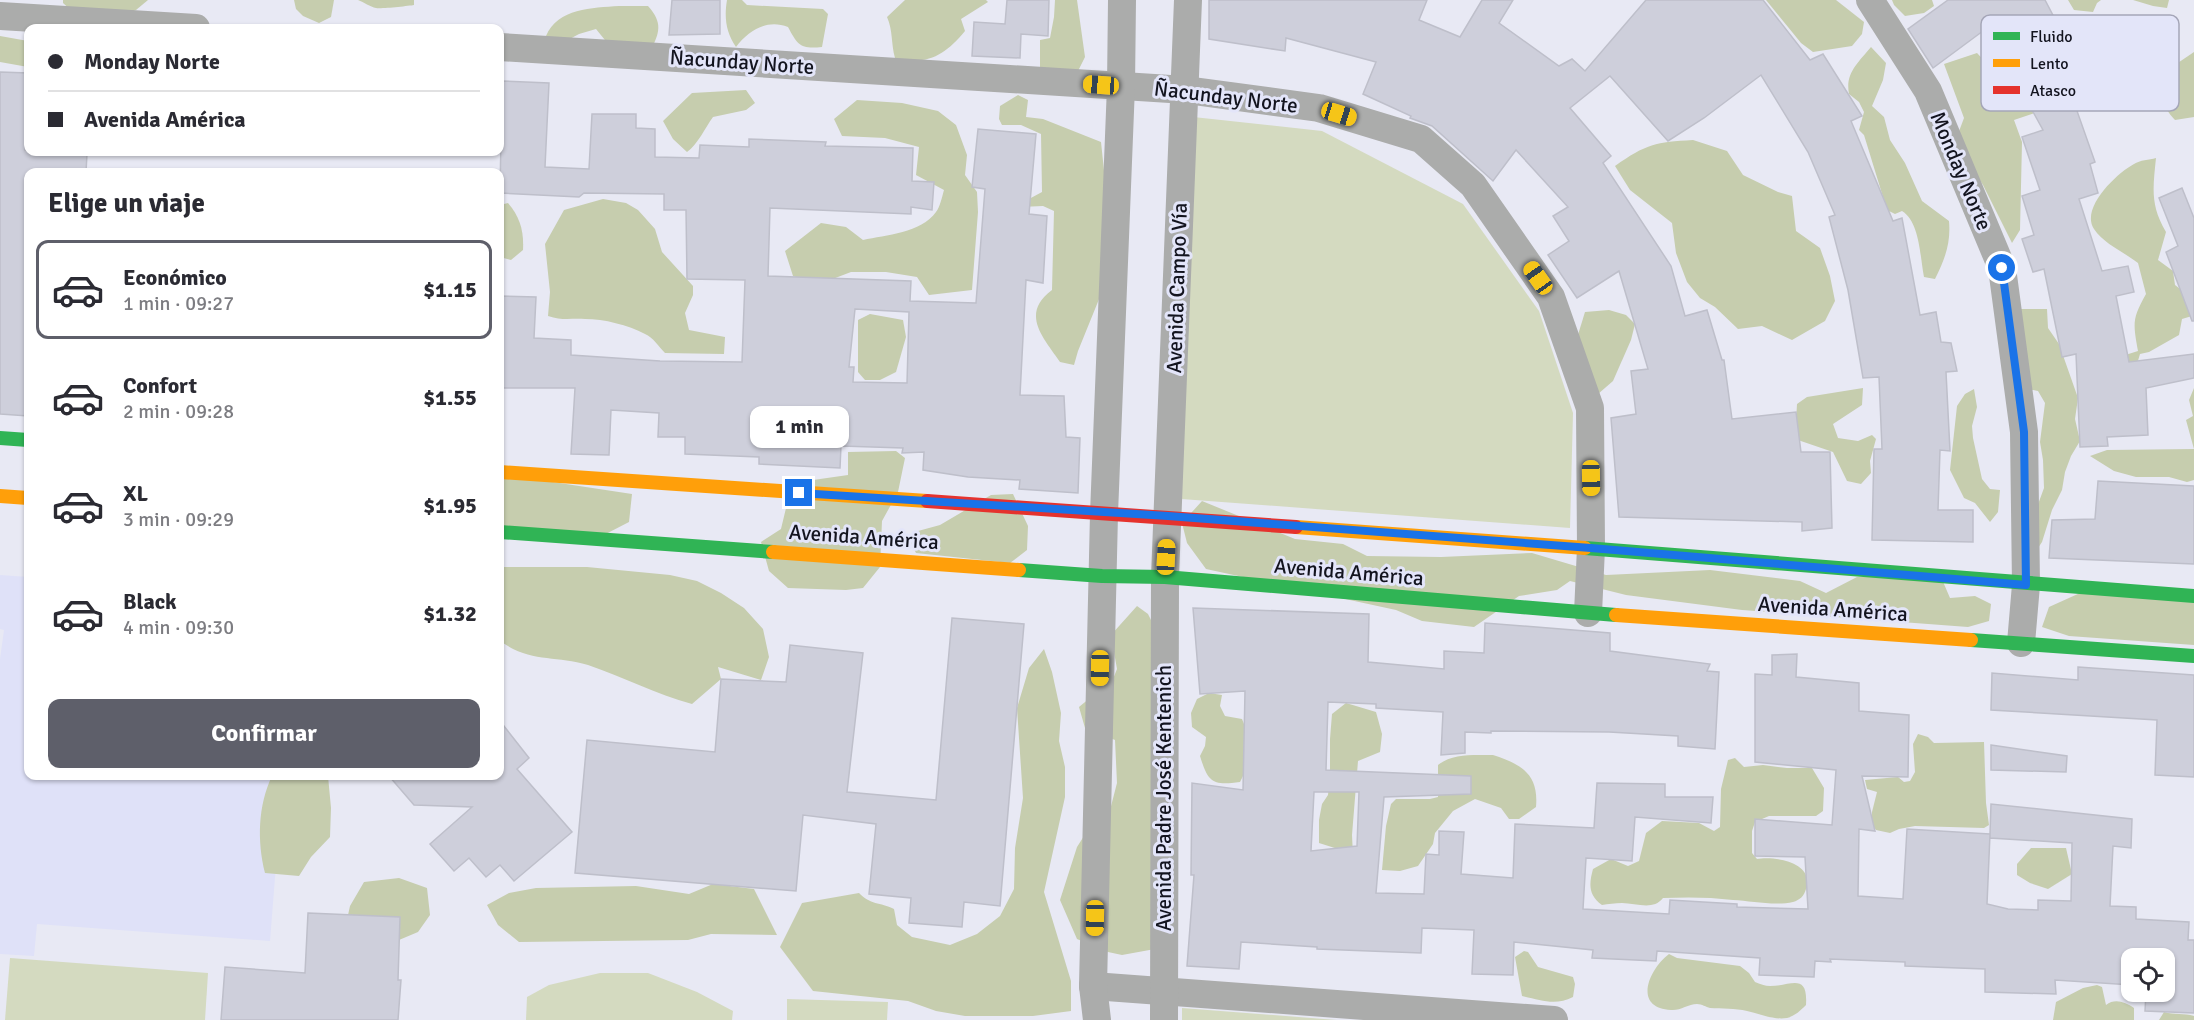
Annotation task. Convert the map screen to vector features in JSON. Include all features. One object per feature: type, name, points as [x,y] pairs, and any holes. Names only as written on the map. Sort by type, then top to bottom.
[{"type":"main road","points":[[0,438],[24,440]]},
{"type":"main road","name":"Avenida América","points":[[504,472],[1104,514],[1168,516],[1591,548],[2026,585],[2194,596]]},
{"type":"main road","points":[[0,496],[24,498]]},
{"type":"main road","name":"Avenida América","points":[[504,532],[1102,576],[1165,577],[1588,613],[2194,656]]},
{"type":"street","points":[[1096,1020],[1093,986],[1102,576],[1121,86],[1122,0]]},
{"type":"street","name":"Avenida Campo Vía","points":[[1165,577],[1188,0]]},
{"type":"street","name":"Monday Norte","points":[[1870,0],[1928,91],[2002,268],[2024,432],[2026,585],[2021,643]]},
{"type":"street","points":[[0,16],[131,24]]},
{"type":"street","name":"Ñacunday Norte","points":[[504,47],[1185,90],[1318,108],[1421,139],[1473,185],[1551,297],[1590,408],[1591,548],[1588,613]]},
{"type":"street","name":"Avenida Padre José Kentenich","points":[[1164,1020],[1165,577]]},
{"type":"street","points":[[1093,986],[1554,1020]]},
{"type":"shaded area","points":[[0,575],[24,577],[24,780],[283,780],[270,941],[37,924],[34,956],[0,954],[0,659],[4,630],[0,629]]},
{"type":"green space","points":[[63,0],[148,0],[136,10],[123,16],[73,12],[63,3]]},
{"type":"green space","points":[[294,0],[334,0],[331,17],[319,23],[303,16],[296,9]]},
{"type":"green space","points":[[358,0],[414,0],[414,5],[376,8]]},
{"type":"green space","points":[[727,0],[742,0],[747,5],[823,9],[828,14],[822,47],[805,47],[798,42],[788,27],[773,24],[753,31],[736,47],[727,25]]},
{"type":"green space","points":[[905,0],[986,0],[988,2],[961,19],[965,31],[943,52],[917,61],[895,58],[894,53],[887,17]]},
{"type":"green space","points":[[1055,0],[1077,0],[1085,57],[1078,71],[1040,81],[1040,40],[1050,38]]},
{"type":"green space","points":[[1766,0],[1836,0],[1864,22],[1862,34],[1852,46],[1813,52],[1801,43]]},
{"type":"green space","points":[[1892,0],[1932,0],[1934,6],[1924,13],[1905,16]]},
{"type":"green space","points":[[2068,0],[2101,0],[2093,12],[2074,10]]},
{"type":"green space","points":[[2133,0],[2169,0],[2167,8]]},
{"type":"green space","points":[[648,6],[653,12],[658,23],[658,33],[650,52],[609,45],[596,29],[566,41],[546,36],[551,27],[567,15],[587,9]]},
{"type":"green space","points":[[0,36],[24,40],[24,66],[0,62]]},
{"type":"green space","points":[[1871,47],[1886,63],[1883,80],[1872,106],[1884,117],[1890,140],[1905,163],[1922,201],[1949,221],[1946,251],[1935,279],[1924,277],[1916,231],[1908,216],[1902,211],[1895,214],[1887,210],[1864,135],[1859,130],[1864,112],[1859,102],[1849,94],[1851,74]]},
{"type":"green space","points":[[2194,52],[2194,117],[2175,120],[2168,111],[2179,111],[2179,62]]},
{"type":"green space","points":[[1977,53],[1981,57],[1981,111],[2040,111],[2014,120],[2022,142],[2020,230],[2012,243],[1983,185],[1955,142],[1964,118],[1944,64]]},
{"type":"green space","points":[[746,90],[755,103],[746,110],[713,117],[687,152],[673,139],[663,121],[692,93]]},
{"type":"green space","points":[[1018,95],[1028,100],[1026,117],[1043,119],[1101,142],[1107,199],[1108,277],[1074,365],[1060,362],[1042,335],[1036,317],[1037,308],[1042,299],[1052,290],[1054,211],[1043,206],[1020,207],[1042,192],[1041,134],[1021,125],[1002,125],[999,119],[1000,106]]},
{"type":"green space","points":[[857,100],[902,103],[938,111],[956,125],[967,155],[965,175],[977,192],[978,212],[972,290],[929,295],[917,277],[886,272],[851,272],[817,285],[793,276],[785,251],[821,223],[846,227],[863,240],[921,225],[930,219],[940,205],[944,190],[916,175],[919,147],[885,138],[842,136],[834,119]]},
{"type":"green space","points":[[1184,116],[1322,131],[1463,204],[1539,311],[1573,413],[1570,528],[1168,498]]},
{"type":"green space","points":[[1693,140],[1727,151],[1743,175],[1778,192],[1792,196],[1796,231],[1820,248],[1830,276],[1835,301],[1825,321],[1792,340],[1762,326],[1738,329],[1715,307],[1700,298],[1687,282],[1676,253],[1672,223],[1630,190],[1615,166],[1635,153],[1652,146]]},
{"type":"green space","points":[[2156,158],[2155,205],[2166,232],[2158,260],[2173,271],[2175,285],[2184,292],[2192,316],[2182,319],[2179,335],[2149,352],[2140,354],[2137,364],[2128,368],[2119,357],[2138,351],[2135,321],[2146,294],[2138,263],[2098,234],[2091,221],[2092,211],[2102,192],[2119,175],[2136,163]]},
{"type":"green space","points":[[603,199],[626,203],[638,210],[655,229],[662,252],[693,286],[693,295],[685,313],[689,330],[725,337],[724,354],[665,353],[648,335],[624,325],[600,320],[563,319],[548,316],[550,292],[545,244],[564,210]]},
{"type":"green space","points":[[508,203],[516,214],[522,230],[523,250],[511,260],[504,258],[504,204]]},
{"type":"green space","points":[[2017,309],[2047,309],[2048,328],[2059,344],[2078,398],[2075,419],[2080,441],[2071,456],[2062,490],[2052,510],[2042,542],[2036,551],[2029,529],[2044,488],[2040,442],[2045,403],[2038,391],[2024,388]]},
{"type":"green space","points":[[1609,310],[1626,315],[1635,324],[1631,340],[1613,381],[1598,394],[1573,351],[1585,312]]},
{"type":"green space","points":[[870,314],[903,320],[906,337],[896,372],[880,380],[865,380],[858,372],[858,320]]},
{"type":"green space","points":[[1863,388],[1862,405],[1833,424],[1838,438],[1858,441],[1872,435],[1876,439],[1870,461],[1871,473],[1861,484],[1847,481],[1833,452],[1795,439],[1797,404],[1807,397]]},
{"type":"green space","points":[[2194,388],[2194,449],[2186,420],[2193,416],[2189,400]]},
{"type":"green space","points":[[1974,389],[1977,407],[1972,426],[1973,438],[1982,479],[1990,489],[2000,490],[1998,512],[1990,522],[1975,503],[1964,498],[1950,470],[1957,406],[1965,394]]},
{"type":"green space","points":[[2194,449],[2194,480],[2187,482],[2169,477],[2136,477],[2114,471],[2090,456],[2107,450]]},
{"type":"green space","points":[[896,451],[905,458],[898,492],[882,521],[880,567],[863,588],[846,590],[788,588],[769,571],[761,542],[781,529],[792,483],[848,475],[848,452]]},
{"type":"green space","points":[[504,475],[632,494],[629,522],[596,539],[504,532]]},
{"type":"green space","points":[[1013,494],[1028,526],[1027,550],[1010,563],[916,553],[911,543],[918,531],[940,525],[991,495]]},
{"type":"green space","points":[[1202,501],[1295,539],[1343,544],[1367,556],[1441,557],[1532,553],[1606,575],[1710,570],[1800,581],[1826,593],[1857,577],[1941,577],[1950,598],[1975,596],[1991,604],[1989,621],[1968,627],[1742,610],[1626,595],[1570,581],[1557,590],[1519,596],[1474,627],[1422,621],[1396,610],[1206,569],[1187,543],[1182,523]]},
{"type":"green space","points":[[504,567],[587,567],[670,575],[697,581],[744,608],[763,629],[769,657],[761,680],[718,667],[721,679],[692,704],[588,665],[533,656],[504,644]]},
{"type":"green space","points":[[2080,593],[2194,599],[2194,645],[2069,636],[2042,627],[2049,607]]},
{"type":"green space","points":[[1137,606],[1148,614],[1159,636],[1155,949],[1122,955],[1108,952],[1077,939],[1060,900],[1077,847],[1091,825],[1109,814],[1117,783],[1115,740],[1085,728],[1079,707],[1113,679],[1117,669],[1111,635]]},
{"type":"green space","points":[[1044,649],[1052,672],[1061,713],[1059,741],[1065,767],[1065,797],[1044,892],[1071,981],[1071,1011],[1033,1016],[965,1016],[936,1011],[908,1001],[813,991],[780,947],[802,903],[859,893],[871,901],[894,909],[897,925],[912,937],[950,945],[977,934],[1000,916],[1014,889],[1015,848],[1023,798],[1017,708],[1029,668]]},
{"type":"green space","points":[[1209,693],[1222,695],[1220,706],[1225,716],[1242,719],[1246,729],[1243,776],[1240,782],[1223,783],[1212,780],[1203,765],[1200,756],[1206,737],[1192,727],[1191,713],[1197,699]]},
{"type":"green space","points":[[1346,703],[1376,712],[1382,734],[1380,752],[1358,761],[1352,835],[1354,877],[1338,849],[1319,843],[1322,804],[1328,795],[1332,714]]},
{"type":"green space","points":[[1918,734],[1928,737],[1934,743],[1984,742],[1989,825],[1984,828],[1915,826],[1890,833],[1876,830],[1872,824],[1872,812],[1877,792],[1867,789],[1865,780],[1898,777],[1904,782],[1910,781],[1915,772],[1913,744]]},
{"type":"green space","points":[[1493,755],[1512,762],[1531,778],[1536,796],[1536,807],[1519,819],[1509,819],[1501,808],[1475,799],[1453,811],[1435,833],[1433,844],[1418,866],[1400,871],[1382,870],[1386,826],[1391,804],[1396,799],[1438,797],[1438,765],[1450,758]]},
{"type":"green space","points":[[1735,758],[1744,767],[1763,765],[1812,768],[1824,788],[1823,811],[1816,816],[1769,816],[1755,822],[1752,831],[1752,853],[1757,859],[1783,860],[1805,872],[1807,880],[1804,894],[1793,902],[1779,904],[1716,898],[1663,898],[1649,905],[1622,903],[1602,905],[1597,901],[1591,889],[1593,869],[1611,859],[1628,866],[1639,861],[1646,833],[1662,821],[1699,823],[1714,831],[1720,827],[1721,789],[1728,760]]},
{"type":"green space","points":[[270,780],[328,780],[331,808],[330,837],[311,857],[299,876],[265,873],[260,823]]},
{"type":"green space","points":[[2031,848],[2066,848],[2072,874],[2048,889],[2030,883],[2017,875],[2017,864]]},
{"type":"green space","points":[[399,878],[427,888],[430,915],[418,932],[399,940],[400,917],[348,915],[350,906],[364,882]]},
{"type":"green space","points":[[713,884],[754,889],[777,935],[711,934],[688,940],[519,942],[498,925],[487,905],[509,893],[536,888],[636,886],[689,894]]},
{"type":"green space","points":[[1524,951],[1528,952],[1538,967],[1573,977],[1575,984],[1573,997],[1554,1002],[1522,996],[1515,957]]},
{"type":"green space","points":[[1669,954],[1677,958],[1740,966],[1755,982],[1764,985],[1801,984],[1806,995],[1806,1005],[1787,1018],[1742,1010],[1710,1008],[1699,1004],[1674,1010],[1659,1008],[1651,1003],[1648,987],[1655,969]]},
{"type":"green space","points":[[10,958],[208,973],[205,1020],[5,1020]]},
{"type":"green space","points":[[600,973],[648,973],[697,992],[733,1011],[732,1020],[526,1020],[527,997],[549,985]]},
{"type":"green space","points":[[2097,985],[2102,987],[2106,1005],[2120,1002],[2134,1008],[2134,1020],[2053,1020],[2056,1002],[2083,988]]},
{"type":"green space","points":[[787,999],[888,1002],[887,1020],[787,1020]]},
{"type":"green space","points":[[1182,1008],[1337,1020],[1182,1020]]},
{"type":"green space","points":[[2164,1012],[2194,1016],[2194,1020],[2159,1020]]},
{"type":"building","points":[[672,0],[720,0],[720,34],[669,35]]},
{"type":"building","points":[[1007,0],[1049,0],[1048,36],[1021,34],[1020,58],[972,56],[974,22],[1005,24]]},
{"type":"building","points":[[1209,0],[1427,0],[1419,20],[1460,37],[1482,0],[1513,0],[1499,23],[1559,66],[1572,59],[1585,71],[1646,0],[1763,0],[1810,60],[1823,54],[1862,116],[1851,121],[1893,221],[1902,218],[1920,315],[1936,312],[1941,342],[1951,343],[1957,371],[1946,372],[1950,451],[1940,450],[1938,510],[1973,510],[1973,542],[1872,540],[1874,449],[1882,449],[1879,377],[1863,378],[1848,290],[1829,217],[1835,215],[1808,152],[1761,75],[1704,118],[1668,141],[1610,76],[1570,108],[1611,156],[1603,163],[1671,266],[1685,316],[1707,310],[1722,360],[1724,360],[1732,419],[1796,412],[1801,452],[1830,452],[1832,528],[1802,531],[1802,522],[1619,517],[1611,418],[1636,414],[1631,371],[1648,369],[1619,271],[1577,298],[1548,255],[1569,241],[1553,216],[1568,207],[1516,150],[1493,181],[1432,126],[1410,118],[1411,116],[1363,94],[1376,62],[1286,38],[1285,51],[1209,39]]},
{"type":"building","points":[[1948,0],[2045,0],[2053,15],[1981,15],[1981,32],[1933,68],[1908,29]]},
{"type":"building","points":[[0,72],[24,73],[24,156],[87,156],[86,168],[24,168],[24,416],[0,414]]},
{"type":"building","points":[[504,81],[549,83],[545,167],[589,169],[592,114],[636,114],[636,128],[655,129],[655,157],[699,158],[700,145],[749,147],[749,139],[826,142],[825,146],[913,148],[912,181],[934,182],[932,210],[911,207],[911,214],[770,208],[768,276],[911,281],[910,301],[976,303],[985,189],[972,187],[978,129],[1036,134],[1029,214],[1047,216],[1043,283],[1026,280],[1020,395],[1064,396],[1066,437],[1080,438],[1078,493],[1019,489],[1020,480],[968,477],[923,470],[924,452],[902,453],[903,448],[841,446],[840,468],[759,464],[759,457],[685,454],[685,437],[658,437],[659,413],[611,410],[609,455],[571,454],[575,388],[504,388],[504,296],[536,297],[534,338],[571,340],[571,355],[660,361],[742,362],[745,280],[687,279],[686,210],[664,210],[664,194],[584,193],[579,197],[504,193],[504,168],[500,168],[501,156],[504,156]],"holes":[[[855,309],[909,312],[907,383],[853,382],[854,367],[849,367]]]},
{"type":"building","points":[[2033,111],[2077,111],[2095,162],[2090,164],[2098,193],[2079,199],[2102,271],[2128,266],[2134,292],[2116,296],[2129,362],[2194,354],[2194,378],[2146,388],[2148,435],[2107,437],[2108,446],[2080,447],[2076,354],[2062,357],[2044,269],[2033,272],[2022,239],[2034,235],[2022,196],[2040,190],[2022,137],[2043,130]]},
{"type":"building","points":[[2182,188],[2194,218],[2194,321],[2192,321],[2166,252],[2178,246],[2159,198]]},
{"type":"building","points":[[2098,481],[2194,486],[2194,564],[2049,558],[2052,520],[2095,519]]},
{"type":"building","points":[[1193,608],[1369,614],[1368,662],[1444,669],[1444,651],[1484,653],[1485,623],[1610,633],[1610,651],[1710,664],[1707,671],[1719,672],[1715,749],[1678,746],[1678,736],[1609,732],[1491,731],[1491,733],[1465,732],[1465,753],[1441,755],[1443,712],[1376,708],[1376,704],[1328,702],[1326,770],[1471,776],[1471,794],[1384,797],[1376,893],[1424,894],[1426,854],[1439,855],[1439,831],[1464,832],[1461,874],[1513,878],[1515,824],[1594,828],[1597,783],[1665,784],[1665,797],[1713,797],[1711,823],[1635,817],[1632,861],[1586,858],[1583,909],[1669,914],[1670,900],[1737,904],[1737,907],[1808,909],[1805,857],[1755,856],[1755,819],[1832,825],[1836,770],[1755,762],[1755,674],[1772,675],[1772,655],[1797,654],[1796,677],[1859,683],[1859,711],[1909,715],[1908,777],[1862,776],[1875,831],[1859,829],[1858,896],[1903,899],[1907,829],[1990,834],[1991,804],[2132,819],[2131,848],[2113,846],[2110,906],[2136,907],[2136,919],[2189,922],[2188,940],[2194,940],[2194,1013],[2145,1011],[2145,1002],[2175,1002],[2175,948],[2121,948],[2121,984],[2055,980],[2056,994],[1985,992],[1985,969],[1905,966],[1905,962],[1830,959],[1831,962],[1815,961],[1814,977],[1759,975],[1760,958],[1657,951],[1656,961],[1592,958],[1593,950],[1514,942],[1513,975],[1472,974],[1474,930],[1422,928],[1421,953],[1317,949],[1317,947],[1241,942],[1239,969],[1187,966],[1194,875],[1191,875],[1192,783],[1243,790],[1245,691],[1200,694]],"holes":[[[1314,792],[1359,792],[1357,846],[1311,851]],[[1990,834],[1990,838],[2072,843],[2071,901],[2038,900],[2038,910],[2008,909],[1987,904]]]},
{"type":"building","points":[[952,618],[1024,624],[1000,906],[964,902],[962,927],[909,923],[911,898],[869,894],[876,824],[803,815],[796,891],[575,873],[587,740],[715,752],[721,679],[786,682],[790,645],[863,653],[847,792],[936,800]]},
{"type":"building","points":[[2078,667],[2194,675],[2194,777],[2155,775],[2157,720],[1991,710],[1992,673],[2078,680]]},
{"type":"building","points":[[504,726],[529,758],[517,769],[572,832],[514,881],[500,865],[486,877],[469,858],[454,871],[430,844],[472,807],[414,805],[392,780],[504,780]]},
{"type":"building","points":[[1991,745],[2067,756],[2066,772],[1991,770]]},
{"type":"building","points":[[308,913],[400,917],[398,980],[401,980],[398,1020],[221,1020],[225,967],[305,973]]},
{"type":"traffic: fast","points":[[0,438],[24,440]]},
{"type":"traffic: fast","points":[[504,532],[773,552]]},
{"type":"traffic: fast","points":[[1585,548],[2194,596]]},
{"type":"traffic: fast","points":[[1019,570],[1102,576],[1165,577],[1616,615]]},
{"type":"traffic: fast","points":[[1971,640],[2194,656]]},
{"type":"traffic: slow","points":[[504,472],[927,501]]},
{"type":"traffic: slow","points":[[0,496],[24,498]]},
{"type":"traffic: slow","points":[[1296,527],[1585,548]]},
{"type":"traffic: slow","points":[[773,552],[1019,570]]},
{"type":"traffic: slow","points":[[1616,615],[1971,640]]},
{"type":"traffic: jam","points":[[927,501],[1296,527]]},
{"type":"route","points":[[799,493],[1104,514],[1168,516],[1591,548],[2026,585],[2024,432],[2002,268]]}]
